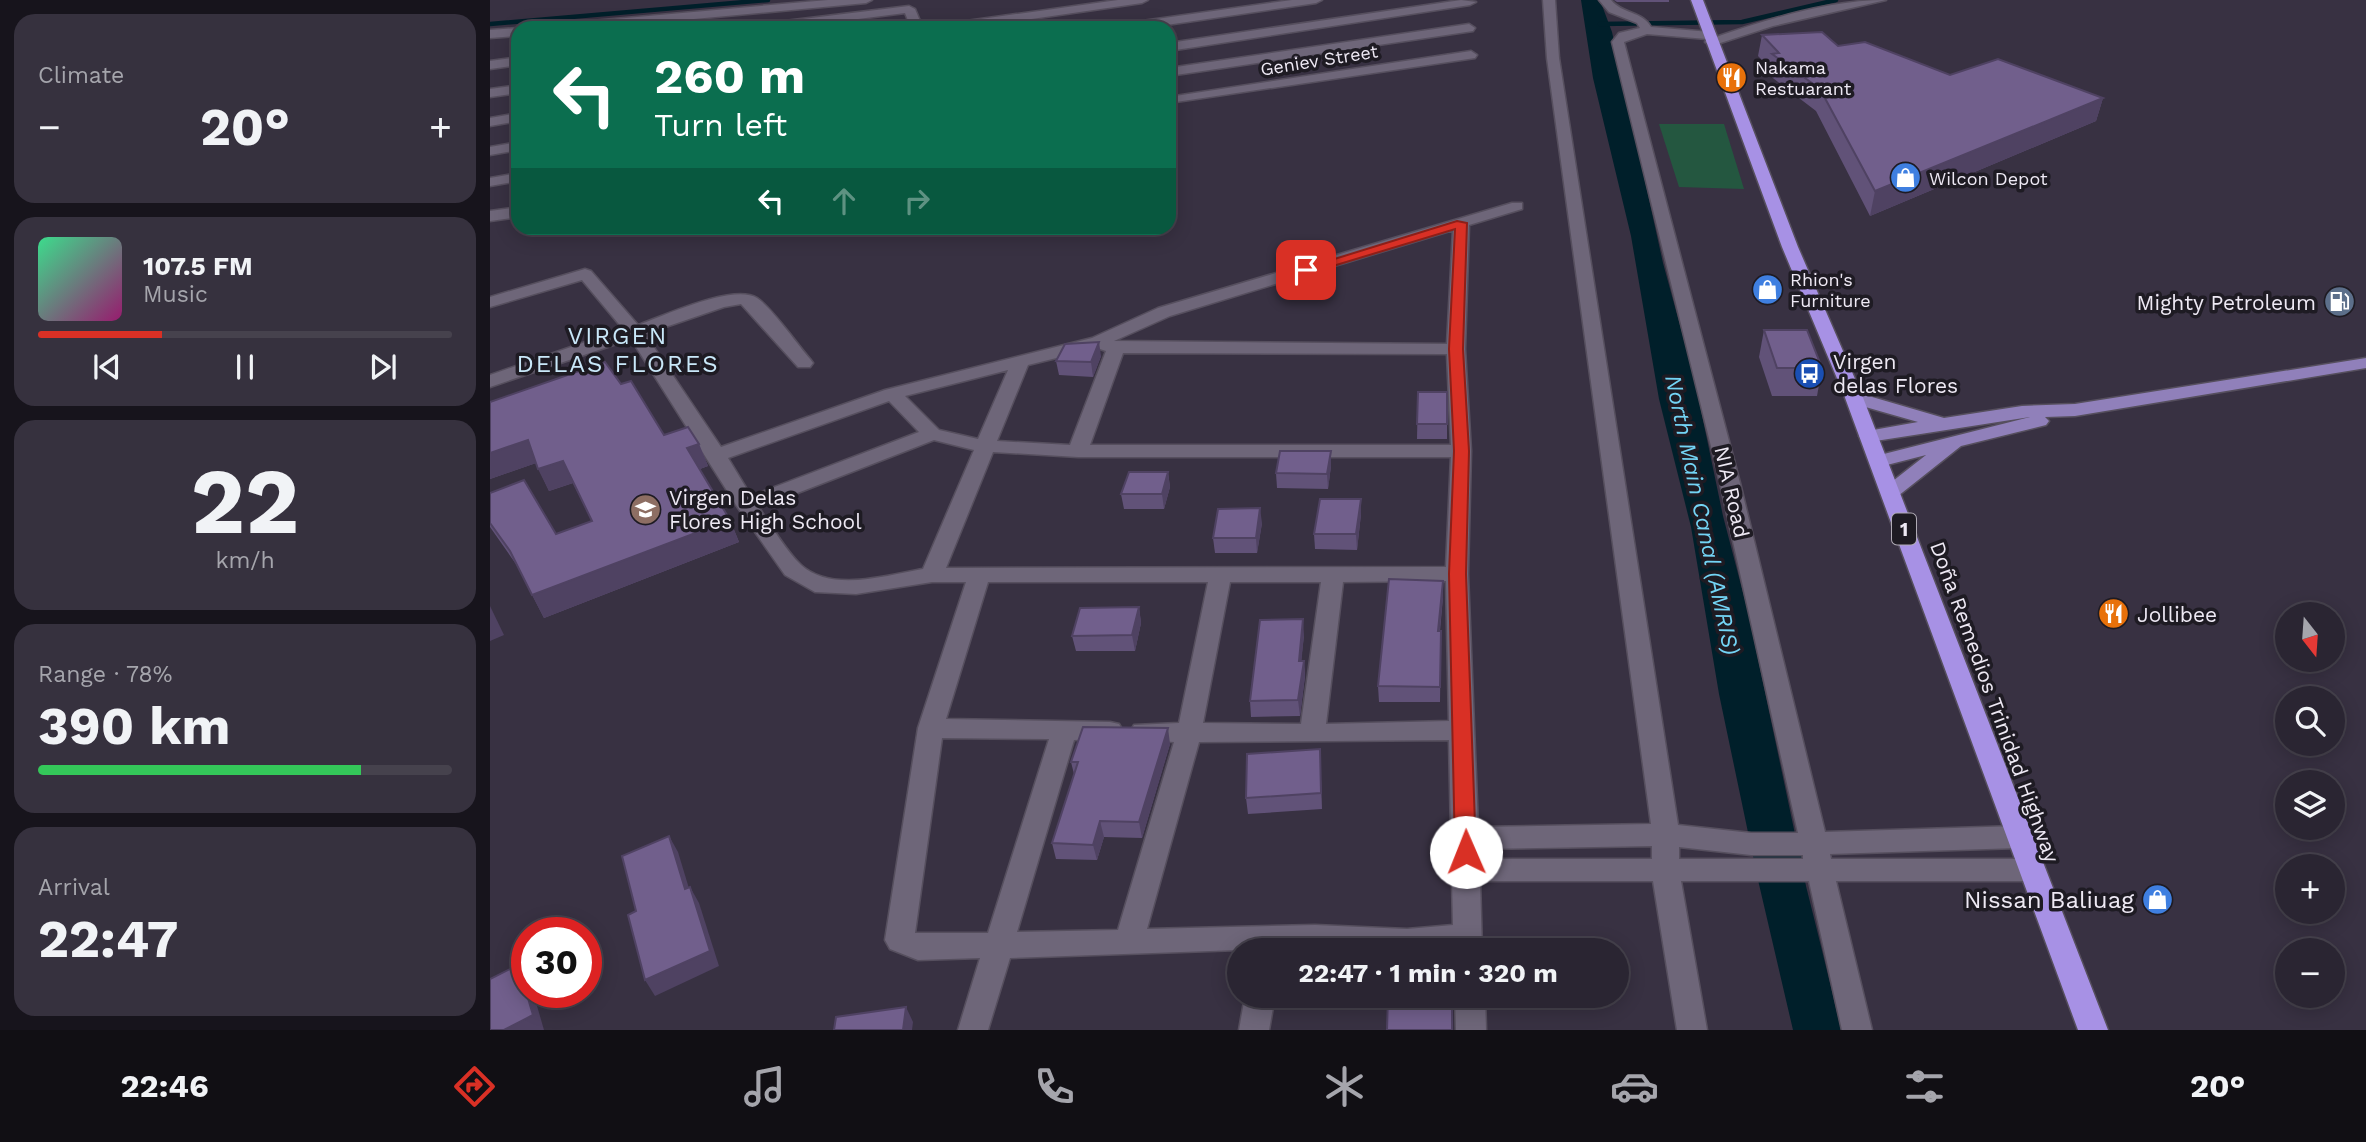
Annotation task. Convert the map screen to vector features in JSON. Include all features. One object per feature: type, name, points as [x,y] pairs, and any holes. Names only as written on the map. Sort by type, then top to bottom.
[{"type":"highway","name":"Doña Remedios Trinidad Highway","points":[[1697,0],[1790,247],[1855,398],[2018,837],[2093,1030]]},
{"type":"main road","points":[[1869,436],[2022,412],[2075,410],[2366,363]]},
{"type":"main road","points":[[1855,398],[1942,424]]},
{"type":"main road","points":[[1879,461],[2027,425],[2075,410]]},
{"type":"main road","points":[[1891,492],[1957,440]]},
{"type":"street","points":[[635,21],[866,0]]},
{"type":"street","points":[[988,21],[1097,3],[1142,0]]},
{"type":"street","points":[[1168,21],[1316,0]]},
{"type":"street","points":[[1549,0],[1553,58],[1666,835],[1665,871],[1692,1030]]},
{"type":"street","points":[[1605,0],[1613,10],[1645,25],[1708,31],[1770,23],[1880,0]]},
{"type":"street","points":[[1176,46],[1470,1],[1469,28],[1176,71]]},
{"type":"street","points":[[1097,3],[1113,21]]},
{"type":"street","points":[[816,21],[909,9],[915,21]]},
{"type":"street","name":"NIA Road","points":[[1645,25],[1623,36],[1618,42],[1730,483],[1810,856],[1857,1030]]},
{"type":"street","name":"Geniev Street","points":[[1176,97],[1473,57],[1469,28]]},
{"type":"street","points":[[490,34],[511,32]]},
{"type":"street","points":[[490,65],[511,62]]},
{"type":"street","points":[[490,93],[511,90]]},
{"type":"street","points":[[490,122],[511,118]]},
{"type":"street","points":[[490,151],[511,147]]},
{"type":"street","points":[[490,182],[511,178]]},
{"type":"street","points":[[1078,451],[1107,345],[1164,313],[1517,206]]},
{"type":"street","points":[[490,216],[511,213]]},
{"type":"street","points":[[1461,223],[1456,349],[1461,451],[1457,574],[1468,938]]},
{"type":"street","points":[[490,302],[585,274],[635,332],[717,455],[746,505],[793,570],[815,585],[856,587],[932,575],[1457,574]]},
{"type":"street","points":[[490,381],[721,302],[742,299],[751,302],[804,363]]},
{"type":"street","points":[[717,455],[892,394],[1021,360],[1107,345],[1456,349]]},
{"type":"street","points":[[932,575],[983,446],[1021,360]]},
{"type":"street","points":[[892,394],[932,434],[983,446],[1078,451],[1461,451]]},
{"type":"street","points":[[746,505],[932,434]]},
{"type":"street","points":[[979,575],[931,728],[900,940],[918,947],[1129,941],[1227,944]]},
{"type":"street","points":[[1129,941],[1189,733],[1220,575]]},
{"type":"street","points":[[1312,734],[1333,575]]},
{"type":"street","points":[[931,728],[1312,734],[1462,730]]},
{"type":"street","points":[[973,1030],[1002,944],[1064,730]]},
{"type":"street","points":[[1466,838],[1666,835],[1754,856]]},
{"type":"street","points":[[1810,856],[2018,837]]},
{"type":"street","points":[[1467,870],[1665,871],[1754,856],[1810,856],[2031,870]]},
{"type":"street","points":[[1254,1030],[1258,1008]]},
{"type":"street","points":[[1470,1008],[1471,1030]]},
{"type":"green space","points":[[1659,124],[1724,124],[1744,189],[1679,187]]},
{"type":"water","name":"North Main Canal (AMRIS)","points":[[1581,0],[1600,0],[1612,32],[1663,263],[1694,377],[1723,516],[1748,612],[1806,886],[1841,1030],[1793,1030],[1719,694],[1691,527],[1659,399],[1631,236],[1593,78]]},
{"type":"building","points":[[1822,32],[1838,46],[1865,42],[1950,75],[1998,59],[2103,98],[1875,191],[1820,89],[1772,54],[1779,53],[1762,35]]},
{"type":"building","points":[[1764,330],[1807,330],[1822,368],[1777,368]]},
{"type":"building","points":[[1099,342],[1091,362],[1056,361],[1065,344]]},
{"type":"building","name":"Virgen Delas Flores High School","points":[[605,362],[621,384],[631,381],[664,435],[688,427],[699,444],[687,448],[730,520],[532,595],[510,551],[490,523],[490,493],[524,480],[556,534],[592,521],[563,461],[538,469],[528,440],[490,453],[490,402]]},
{"type":"building","points":[[1418,392],[1447,392],[1447,424],[1417,424]]},
{"type":"building","points":[[1280,451],[1331,451],[1327,474],[1276,473]]},
{"type":"building","points":[[1129,472],[1168,472],[1162,494],[1121,494]]},
{"type":"building","points":[[1320,499],[1361,499],[1356,534],[1314,534]]},
{"type":"building","points":[[1260,508],[1256,538],[1213,538],[1218,509]]},
{"type":"building","points":[[1389,579],[1443,581],[1438,631],[1441,631],[1440,687],[1378,686]]},
{"type":"building","points":[[1139,607],[1132,635],[1072,636],[1080,608]]},
{"type":"building","points":[[1303,619],[1299,661],[1304,661],[1298,700],[1250,701],[1260,620]]},
{"type":"building","points":[[1083,727],[1168,728],[1139,822],[1100,821],[1093,845],[1052,843],[1078,762],[1071,762]]},
{"type":"building","points":[[1320,749],[1321,793],[1246,798],[1247,754]]},
{"type":"building","points":[[669,836],[685,889],[690,887],[710,951],[645,980],[628,915],[636,911],[622,856]]},
{"type":"building","points":[[511,968],[511,1008],[531,1008],[533,1015],[504,1030],[490,1030],[490,979]]},
{"type":"building","points":[[906,1007],[903,1030],[834,1030],[836,1017]]},
{"type":"building","points":[[1388,1008],[1452,1008],[1452,1030],[1387,1030]]},
{"type":"waterway","points":[[525,21],[768,0]]},
{"type":"waterway","points":[[1600,24],[1742,22],[1836,0]]},
{"type":"waterway","points":[[490,24],[511,22]]},
{"type":"place","name":"Nakama Restuarant","points":[[1732,77]]},
{"type":"place","name":"Wilcon Depot","points":[[1906,178]]},
{"type":"place","name":"Rhion's Furniture","points":[[1767,289]]},
{"type":"place","name":"Mighty Petroleum","points":[[2339,302]]},
{"type":"place","name":"Virgen delas Flores","points":[[1810,373]]},
{"type":"place","name":"Virgen Delas Flores High School","points":[[646,509]]},
{"type":"place","name":"Jollibee","points":[[2114,614]]},
{"type":"place","name":"Nissan Baliuag","points":[[2157,900]]},
{"type":"district","name":"VIRGEN DELAS FLORES","points":[[618,350]]},
{"type":"route","points":[[1306,270],[1461,223],[1456,349],[1461,451],[1457,574],[1466,852]]}]
